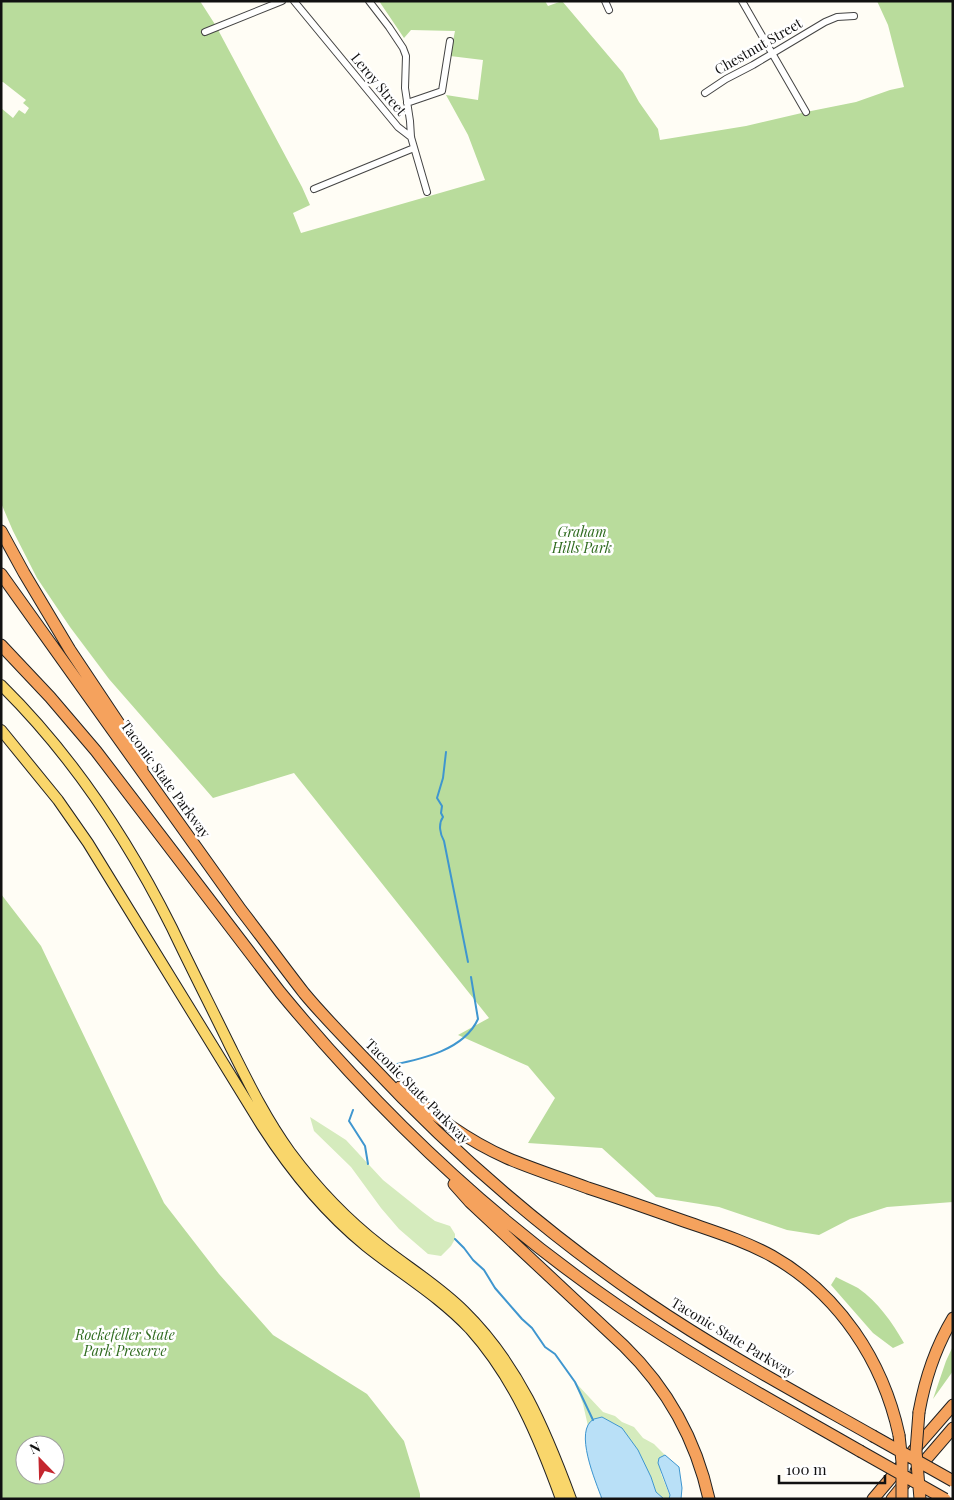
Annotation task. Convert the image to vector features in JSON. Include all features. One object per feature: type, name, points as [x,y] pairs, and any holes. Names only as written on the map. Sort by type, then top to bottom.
[{"type":"highway","points":[[1,531],[70,650],[140,755],[143,773]]},
{"type":"highway","name":"Taconic State Parkway","points":[[1,574],[241,910],[305,993],[408,1104],[464,1158],[523,1209],[585,1257],[648,1302],[706,1340],[953,1481]]},
{"type":"highway","points":[[1,645],[96,750],[248,951],[307,1024],[373,1098],[432,1155],[512,1225],[616,1304],[710,1365],[945,1499]]},
{"type":"highway","points":[[363,1057],[438,1118],[462,1135],[488,1149],[533,1168],[739,1241],[772,1256],[814,1286],[832,1304],[864,1345],[877,1368],[887,1392],[899,1436],[903,1474],[902,1499]]},
{"type":"highway","points":[[432,1155],[470,1202],[624,1346],[647,1371],[669,1401],[688,1435],[702,1470],[709,1499]]},
{"type":"highway","points":[[920,1499],[916,1451],[919,1412],[931,1363],[953,1318]]},
{"type":"highway","points":[[873,1499],[953,1405]]},
{"type":"highway","points":[[892,1499],[953,1428]]},
{"type":"main road","points":[[1,685],[28,712],[62,753],[92,793],[124,842],[163,912],[260,1105],[289,1151],[341,1212],[382,1247],[444,1292],[491,1340],[527,1395],[544,1431],[571,1499]]},
{"type":"main road","points":[[1,730],[52,793],[88,843],[262,1126],[292,1170],[346,1229],[438,1299],[470,1329],[492,1355],[524,1407],[562,1499]]},
{"type":"street","points":[[205,32],[282,1]]},
{"type":"street","name":"Leroy Street","points":[[294,1],[398,127],[411,137]]},
{"type":"street","points":[[369,1],[389,27],[406,56],[405,88],[411,137],[427,192]]},
{"type":"street","points":[[605,1],[609,10]]},
{"type":"street","points":[[742,1],[806,112]]},
{"type":"street","name":"Chestnut Street","points":[[705,93],[825,22],[837,17],[854,16]]},
{"type":"street","points":[[407,103],[442,91],[450,41]]},
{"type":"street","points":[[314,189],[414,148]]},
{"type":"green space","name":"Graham Hills Park","points":[[1,1],[200,1],[216,26],[310,205],[293,213],[301,233],[485,180],[468,135],[446,95],[478,100],[483,60],[450,56],[455,31],[411,30],[404,38],[379,1],[545,1],[548,6],[562,1],[623,73],[639,102],[658,129],[660,140],[746,126],[856,102],[904,87],[888,25],[877,1],[953,1],[953,1202],[887,1207],[850,1219],[819,1235],[787,1230],[719,1207],[656,1197],[602,1148],[528,1143],[555,1098],[528,1066],[458,1035],[489,1018],[294,773],[213,798],[109,679],[70,627],[37,578],[1,503],[1,108],[13,118],[19,110],[25,114],[29,108],[23,103],[26,100],[1,82]]},
{"type":"green space","name":"Rockefeller State Park Preserve","points":[[1,894],[41,946],[164,1203],[219,1274],[273,1335],[367,1394],[404,1441],[420,1499],[1,1499]]},
{"type":"green space","points":[[310,1117],[346,1140],[383,1180],[423,1212],[435,1221],[450,1226],[455,1234],[455,1239],[451,1246],[441,1256],[428,1254],[399,1229],[351,1167],[314,1131]]},
{"type":"green space","points":[[836,1277],[858,1288],[872,1300],[889,1320],[904,1343],[893,1348],[873,1333],[831,1285]]},
{"type":"green space","points":[[953,1346],[953,1371],[933,1399],[946,1361]]},
{"type":"green space","points":[[575,1382],[603,1412],[615,1416],[622,1422],[634,1427],[643,1438],[654,1444],[665,1455],[659,1458],[661,1474],[670,1496],[669,1499],[664,1499],[656,1492],[651,1477],[622,1428],[602,1417],[593,1420],[588,1426]]},
{"type":"water","points":[[602,1417],[622,1428],[638,1450],[656,1492],[664,1499],[602,1499],[588,1457],[586,1434],[588,1425],[594,1419]]},
{"type":"water","points":[[665,1455],[679,1467],[682,1488],[681,1499],[669,1499],[670,1495],[658,1463],[659,1458]]},
{"type":"waterway","points":[[446,752],[443,778],[437,798],[442,806],[441,813],[443,817],[440,829],[468,962]]},
{"type":"waterway","points":[[392,1065],[429,1056],[453,1046],[472,1030],[478,1019],[471,977]]},
{"type":"waterway","points":[[353,1110],[349,1121],[365,1146],[368,1164]]},
{"type":"waterway","points":[[455,1239],[484,1270],[495,1288],[532,1328],[545,1347],[555,1354],[575,1382],[593,1420]]}]
